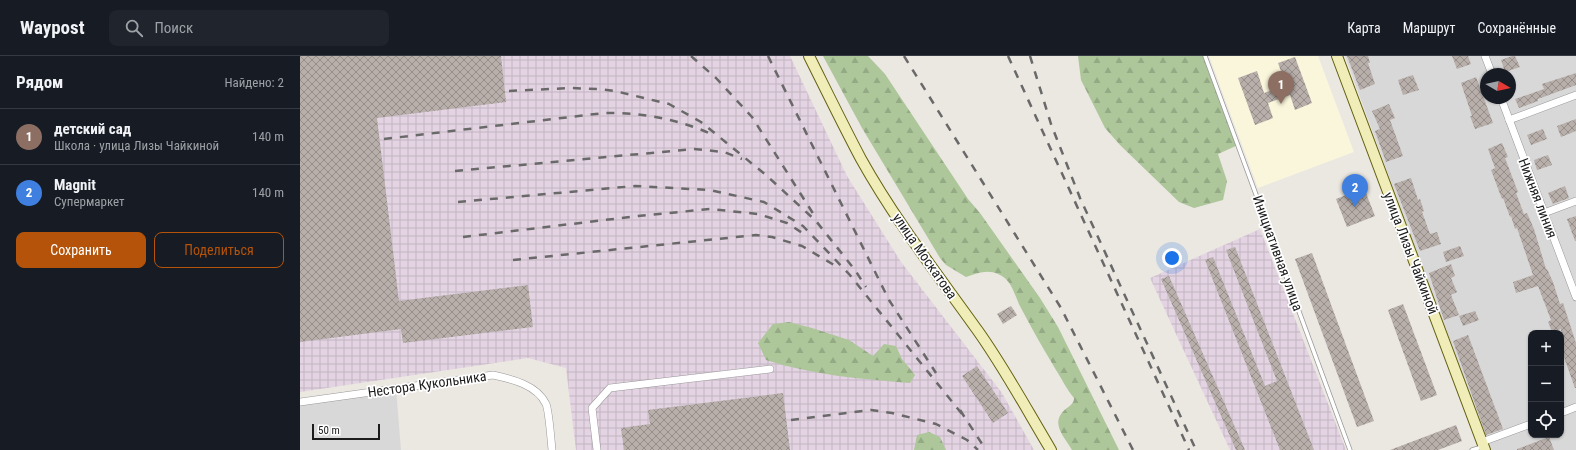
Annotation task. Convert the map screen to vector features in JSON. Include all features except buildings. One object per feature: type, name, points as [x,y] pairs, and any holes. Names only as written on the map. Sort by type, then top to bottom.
[{"type":"main road","name":"улица Москатова","points":[[809,56],[861,159],[896,216],[933,270],[979,332],[1051,450]]},
{"type":"main road","name":"улица Лизы Чайкиной","points":[[1337,56],[1483,446]]},
{"type":"street","points":[[1485,56],[1490,68]]},
{"type":"street","points":[[1509,120],[1576,95]]},
{"type":"street","name":"Нижняя линия","points":[[1503,104],[1576,297]]},
{"type":"street","points":[[1544,213],[1576,201]]},
{"type":"street","points":[[597,450],[592,408],[610,388],[770,369]]},
{"type":"street","name":"Нестора Кукольника","points":[[300,402],[493,375],[514,380],[537,391],[546,404],[552,450]]},
{"type":"street","points":[[1564,412],[1576,407]]},
{"type":"street","points":[[1483,446],[1528,425]]},
{"type":"lane","name":"Инициативная улица","points":[[1205,56],[1350,450]]},
{"type":"lane","points":[[1472,450],[1483,446]]},
{"type":"shaded area","points":[[300,56],[790,56],[847,176],[901,262],[1002,393],[1034,450],[576,450],[566,368],[528,358],[300,392]]},
{"type":"shaded area","points":[[1209,56],[1318,56],[1354,152],[1258,188]]},
{"type":"shaded area","points":[[1345,56],[1576,56],[1576,450],[1489,450]]},
{"type":"shaded area","points":[[1260,229],[1346,450],[1230,450],[1150,278]]},
{"type":"shaded area","points":[[396,389],[401,450],[300,450],[300,399]]},
{"type":"green space","points":[[823,56],[868,56],[885,74],[968,199],[980,213],[1040,298],[1058,327],[1119,450],[1072,450],[1059,429],[1058,423],[1062,413],[1072,404],[1074,398],[1038,339],[1010,284],[1003,276],[990,272],[978,273],[966,277],[946,265],[940,258],[862,128]]},
{"type":"green space","points":[[1078,56],[1205,56],[1238,145],[1218,154],[1227,181],[1223,200],[1194,208],[1179,202],[1120,145],[1105,128],[1081,80]]},
{"type":"green space","points":[[789,322],[849,340],[873,356],[884,344],[896,346],[902,359],[915,375],[910,383],[873,380],[819,373],[766,360],[758,343],[773,324]]},
{"type":"green space","points":[[929,432],[940,437],[946,450],[914,450],[917,435]]},
{"type":"railway","points":[[691,56],[716,78],[752,117],[814,215]]},
{"type":"railway","points":[[768,56],[889,300],[936,373]]},
{"type":"railway","points":[[904,56],[1061,308],[1133,450]]},
{"type":"railway","points":[[1008,56],[1189,450]]},
{"type":"railway","points":[[1030,56],[1051,124],[1080,198],[1196,450]]},
{"type":"railway","points":[[509,91],[570,88],[598,89],[615,91],[669,104],[701,122],[766,175],[816,221],[855,270],[866,287]]},
{"type":"railway","points":[[384,139],[604,113],[658,117],[709,133]]},
{"type":"railway","points":[[455,171],[694,149],[724,152],[742,159]]},
{"type":"railway","points":[[458,202],[635,186],[710,190],[764,202],[803,226],[849,274],[962,414]]},
{"type":"railway","points":[[463,237],[710,209],[758,214],[787,223],[804,234]]},
{"type":"railway","points":[[513,260],[756,235],[772,237],[802,246],[839,268]]},
{"type":"railway","points":[[791,420],[871,410],[892,413],[936,424],[967,440],[978,450]]},
{"type":"railway","points":[[960,410],[986,450]]},
{"type":"place","name":"детский сад","points":[[1281,104]]},
{"type":"place","name":"Magnit","points":[[1355,207]]}]
